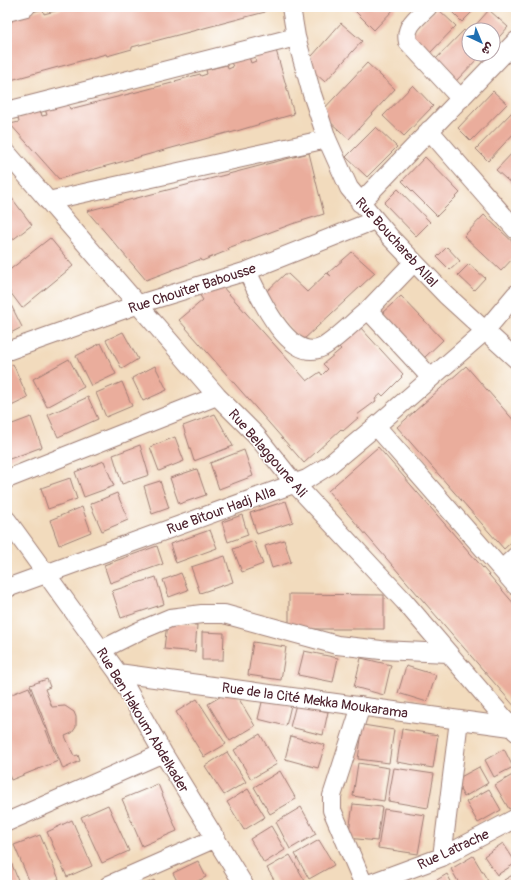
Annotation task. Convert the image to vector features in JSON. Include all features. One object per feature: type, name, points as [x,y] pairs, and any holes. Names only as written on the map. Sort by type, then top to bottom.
[{"type":"street","points":[[7,12],[26,7]]},
{"type":"street","name":"Rue Bouchareb Allal","points":[[291,7],[296,37],[312,94],[327,138],[349,188],[375,220],[446,296],[516,359]]},
{"type":"street","points":[[428,7],[409,25],[406,31],[408,42],[461,99]]},
{"type":"street","points":[[7,111],[296,37]]},
{"type":"street","points":[[360,203],[516,41]]},
{"type":"street","points":[[429,130],[516,230]]},
{"type":"street","points":[[48,201],[327,138]]},
{"type":"street","name":"Rue Belaggoune Ali","points":[[7,153],[217,396],[256,435],[294,483],[404,601],[514,729]]},
{"type":"street","name":"Rue Chouiter Babousse","points":[[7,351],[139,304],[246,272],[375,220]]},
{"type":"street","points":[[246,272],[268,313],[294,344],[301,348],[322,347],[368,310],[414,262]]},
{"type":"street","name":"Rue Bitour Hadj Alla","points":[[7,588],[307,479],[328,466],[485,331],[516,294]]},
{"type":"street","points":[[368,310],[431,378]]},
{"type":"street","points":[[7,480],[217,396]]},
{"type":"street","points":[[376,426],[516,586]]},
{"type":"street","name":"Rue Ben Hakoum Abdelkader","points":[[7,520],[118,673],[163,753],[244,885]]},
{"type":"street","points":[[502,569],[516,556]]},
{"type":"street","points":[[101,650],[138,631],[170,618],[202,614],[224,614],[337,644],[381,650],[448,653]]},
{"type":"street","name":"Rue de la Cité Mekka Moukarama","points":[[118,673],[361,706],[514,729]]},
{"type":"street","points":[[361,706],[332,796],[332,810],[365,885]]},
{"type":"street","points":[[442,857],[459,720]]},
{"type":"street","points":[[7,822],[163,753]]},
{"type":"street","name":"Rue Latrache","points":[[365,885],[442,857],[516,818]]},
{"type":"street","points":[[109,885],[216,838]]},
{"type":"building","points":[[70,7],[263,7],[265,12],[132,47],[132,49],[107,56],[106,54],[7,81],[7,23],[12,22],[11,18],[43,9],[44,14]]},
{"type":"building","points":[[351,7],[396,7],[374,30]]},
{"type":"building","points":[[447,7],[477,7],[462,22]]},
{"type":"building","points":[[437,8],[456,26],[430,53],[411,35]]},
{"type":"building","points":[[489,10],[508,27],[501,35],[501,22],[478,22]]},
{"type":"building","points":[[341,23],[362,41],[325,82],[305,64]]},
{"type":"building","points":[[461,33],[461,62],[474,62],[455,82],[433,62]]},
{"type":"building","points":[[276,50],[294,114],[230,133],[59,179],[10,124],[19,122],[18,118],[40,109],[42,116],[47,115],[45,109],[67,101],[70,109],[176,82],[175,81],[200,74],[201,76],[207,74],[206,70],[227,65],[228,69],[233,67],[231,62],[249,57],[251,63],[256,61],[254,55]]},
{"type":"building","points":[[367,63],[395,89],[349,139],[320,113]]},
{"type":"building","points":[[413,85],[433,106],[404,136],[383,116]]},
{"type":"building","points":[[493,91],[507,104],[471,141],[458,128]]},
{"type":"building","points":[[515,109],[516,131],[488,161],[476,149]]},
{"type":"building","points":[[376,127],[397,147],[367,177],[346,157]]},
{"type":"building","points":[[516,149],[516,188],[496,170]]},
{"type":"building","points":[[309,153],[324,214],[292,224],[228,248],[229,250],[202,261],[201,259],[146,280],[87,211]]},
{"type":"building","points":[[425,157],[460,193],[437,216],[402,181]]},
{"type":"building","points":[[398,189],[430,222],[416,236],[384,203]]},
{"type":"building","points":[[11,197],[32,225],[7,244],[7,200]]},
{"type":"building","points":[[484,215],[516,245],[516,255],[501,271],[464,236]]},
{"type":"building","points":[[50,238],[73,266],[22,308],[7,288],[7,272]]},
{"type":"building","points":[[447,247],[460,261],[450,270],[437,257]]},
{"type":"building","points":[[352,252],[375,273],[302,341],[281,318],[266,292],[285,274],[288,274],[307,292],[327,273],[331,276],[328,273]]},
{"type":"building","points":[[469,264],[485,278],[474,290],[458,275]]},
{"type":"building","points":[[220,284],[307,381],[320,372],[322,375],[328,369],[323,364],[341,349],[339,347],[360,327],[403,374],[401,376],[402,377],[383,396],[381,394],[375,399],[376,401],[357,415],[359,417],[343,431],[341,429],[304,463],[179,320],[203,300],[199,294]]},
{"type":"building","points":[[401,296],[443,340],[424,358],[382,313]]},
{"type":"building","points":[[7,297],[22,327],[7,335]]},
{"type":"building","points":[[123,332],[138,359],[122,369],[106,340]]},
{"type":"building","points":[[101,343],[116,374],[91,386],[76,356]]},
{"type":"building","points":[[69,359],[84,387],[47,407],[33,379]]},
{"type":"building","points":[[13,364],[28,398],[7,408],[7,367]]},
{"type":"building","points":[[155,366],[167,390],[143,401],[132,378]]},
{"type":"building","points":[[466,366],[516,423],[516,538],[504,549],[397,427]]},
{"type":"building","points":[[122,382],[132,406],[106,417],[96,393]]},
{"type":"building","points":[[88,397],[98,419],[58,437],[48,415]]},
{"type":"building","points":[[215,414],[233,446],[194,461],[183,426]]},
{"type":"building","points":[[31,417],[42,447],[7,460],[7,426]]},
{"type":"building","points":[[175,437],[184,461],[159,471],[150,447]]},
{"type":"building","points":[[140,445],[149,475],[122,484],[113,455]]},
{"type":"building","points":[[378,447],[516,606],[516,708],[328,491]]},
{"type":"building","points":[[244,450],[253,476],[219,489],[210,463]]},
{"type":"building","points":[[104,461],[114,486],[84,497],[75,472]]},
{"type":"building","points":[[197,469],[206,495],[179,504],[170,478]]},
{"type":"building","points":[[70,478],[77,499],[48,509],[41,488]]},
{"type":"building","points":[[160,481],[169,508],[152,514],[144,486]]},
{"type":"building","points":[[117,493],[128,520],[102,531],[90,504]]},
{"type":"building","points":[[286,501],[293,522],[257,534],[250,513]]},
{"type":"building","points":[[82,507],[91,532],[59,545],[50,520]]},
{"type":"building","points":[[242,515],[248,535],[228,542],[222,522]]},
{"type":"building","points":[[210,530],[217,548],[176,563],[170,544]]},
{"type":"building","points":[[284,540],[291,562],[272,568],[265,546]]},
{"type":"building","points":[[254,541],[263,564],[242,572],[233,549]]},
{"type":"building","points":[[157,546],[163,564],[110,583],[104,565]]},
{"type":"building","points":[[225,556],[233,582],[200,593],[191,567]]},
{"type":"building","points":[[181,573],[188,590],[169,597],[163,580]]},
{"type":"building","points":[[156,577],[164,604],[121,618],[112,591]]},
{"type":"building","points":[[289,594],[384,595],[384,629],[289,629]]},
{"type":"building","points":[[167,623],[197,625],[195,652],[164,649]]},
{"type":"building","points":[[202,632],[224,633],[223,660],[202,660]]},
{"type":"building","points":[[253,642],[286,647],[281,680],[248,675]]},
{"type":"building","points":[[304,651],[338,658],[333,682],[298,675]]},
{"type":"building","points":[[361,658],[391,665],[384,695],[354,687]]},
{"type":"building","points":[[406,666],[436,675],[427,702],[398,693]]},
{"type":"building","points":[[47,679],[50,687],[45,689],[52,707],[65,706],[74,712],[76,717],[76,727],[72,733],[65,736],[74,756],[78,755],[80,761],[63,769],[30,685]]},
{"type":"building","points":[[29,687],[58,761],[11,780],[7,770],[7,696]]},
{"type":"building","points":[[233,689],[255,726],[230,741],[208,704]]},
{"type":"building","points":[[263,698],[291,705],[286,726],[258,719]]},
{"type":"building","points":[[197,699],[226,744],[204,757],[176,712]]},
{"type":"building","points":[[296,704],[328,712],[323,735],[290,727]]},
{"type":"building","points":[[363,725],[394,730],[389,763],[358,759]]},
{"type":"building","points":[[402,729],[438,735],[433,768],[397,762]]},
{"type":"building","points":[[260,734],[277,764],[251,779],[234,750]]},
{"type":"building","points":[[291,736],[325,745],[318,768],[285,759]]},
{"type":"building","points":[[504,749],[513,767],[494,777],[485,760]]},
{"type":"building","points":[[227,752],[246,782],[224,795],[205,766]]},
{"type":"building","points":[[358,763],[389,768],[384,801],[353,796]]},
{"type":"building","points":[[479,767],[488,783],[464,797],[455,780]]},
{"type":"building","points":[[394,768],[434,774],[428,808],[388,801]]},
{"type":"building","points":[[280,771],[296,799],[270,814],[254,787]]},
{"type":"building","points":[[516,773],[516,805],[509,809],[495,785]]},
{"type":"building","points":[[158,784],[177,831],[142,846],[122,799]]},
{"type":"building","points":[[248,789],[265,817],[244,830],[227,802]]},
{"type":"building","points":[[489,789],[501,810],[478,823],[466,802]]},
{"type":"building","points":[[353,804],[382,807],[377,841],[348,838]]},
{"type":"building","points":[[108,805],[129,851],[102,863],[81,817]]},
{"type":"building","points":[[301,807],[316,834],[290,849],[276,822]]},
{"type":"building","points":[[384,809],[425,815],[418,854],[378,848]]},
{"type":"building","points":[[72,820],[92,866],[67,877],[47,832]]},
{"type":"building","points":[[271,826],[285,850],[264,863],[250,839]]},
{"type":"building","points":[[40,835],[59,879],[46,885],[31,885],[14,845]]},
{"type":"building","points":[[319,840],[334,865],[309,879],[295,854]]},
{"type":"building","points":[[503,843],[516,863],[497,875],[484,856]]},
{"type":"building","points":[[7,852],[20,885],[7,885]]},
{"type":"building","points":[[290,855],[305,881],[298,885],[277,885],[267,868]]},
{"type":"building","points":[[473,856],[490,885],[460,885],[451,869]]},
{"type":"building","points":[[198,861],[206,877],[189,885],[179,885],[173,873]]},
{"type":"building","points":[[516,873],[516,885],[507,885],[504,880]]},
{"type":"building","points":[[447,874],[453,885],[430,884]]},
{"type":"building","points":[[154,880],[156,885],[143,885]]}]
